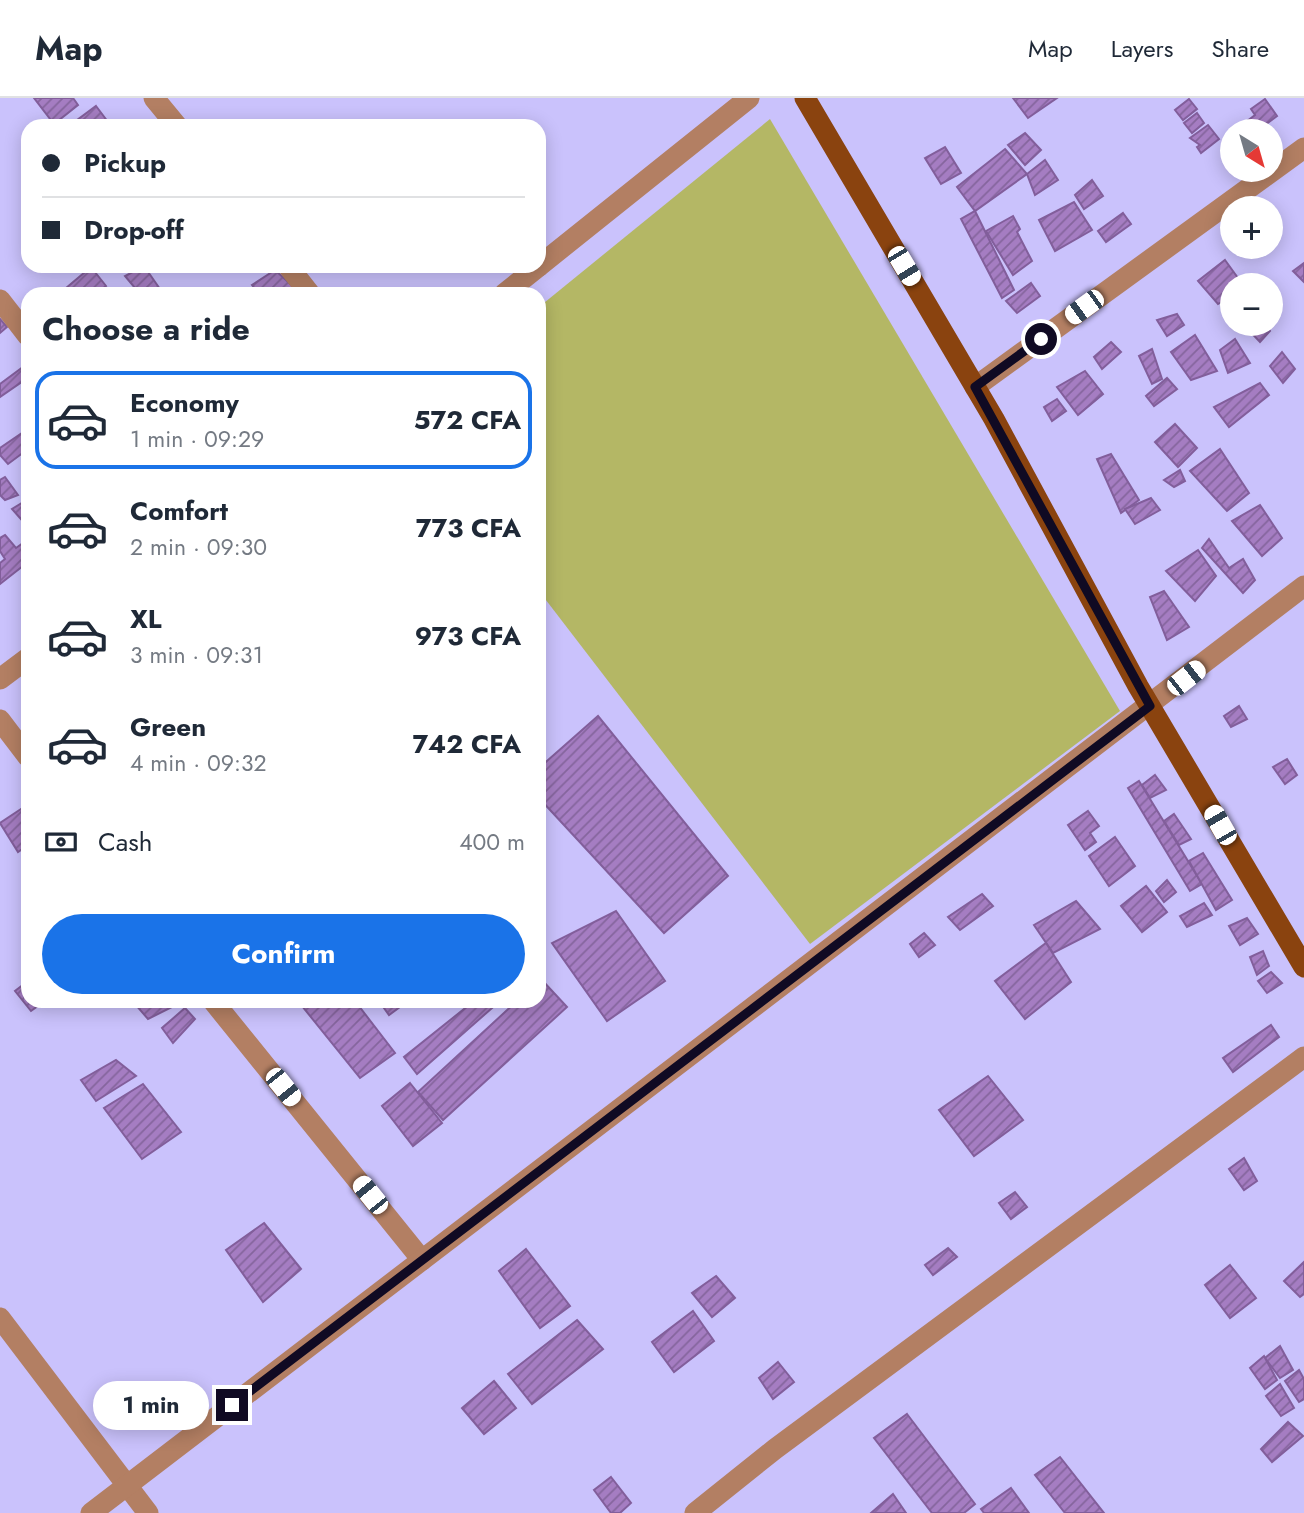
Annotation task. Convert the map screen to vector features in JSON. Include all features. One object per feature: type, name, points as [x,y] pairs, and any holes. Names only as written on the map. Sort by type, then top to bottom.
[{"type":"main road","points":[[805,98],[975,387],[1150,706],[1304,967]]},
{"type":"street","points":[[154,98],[171,119]]},
{"type":"street","points":[[546,260],[749,98]]},
{"type":"street","points":[[975,387],[1304,148]]},
{"type":"street","points":[[294,273],[304,287]]},
{"type":"street","points":[[512,287],[530,273]]},
{"type":"street","points":[[0,300],[21,327]]},
{"type":"street","points":[[91,1513],[1304,586]]},
{"type":"street","points":[[0,679],[21,663]]},
{"type":"street","points":[[0,720],[21,748]]},
{"type":"street","points":[[219,1008],[422,1260]]},
{"type":"street","points":[[695,1513],[775,1449],[1304,1057]]},
{"type":"street","points":[[0,1318],[148,1513]]},
{"type":"green space","points":[[770,119],[1120,711],[810,944],[546,600],[546,301]]},
{"type":"building","points":[[34,98],[73,98],[78,105],[60,119],[50,119]]},
{"type":"building","points":[[1013,98],[1057,98],[1028,118]]},
{"type":"building","points":[[1189,99],[1197,109],[1183,120],[1175,110]]},
{"type":"building","points":[[1265,99],[1277,116],[1273,119],[1250,119],[1255,115],[1251,109]]},
{"type":"building","points":[[96,106],[106,119],[78,119]]},
{"type":"building","points":[[1197,113],[1204,123],[1192,133],[1184,123]]},
{"type":"building","points":[[1208,125],[1219,139],[1201,153],[1197,147],[1200,145],[1190,138]]},
{"type":"building","points":[[1025,133],[1041,150],[1025,165],[1008,145]]},
{"type":"building","points":[[945,147],[961,173],[941,184],[925,158]]},
{"type":"building","points":[[1005,149],[1027,174],[975,211],[957,187]]},
{"type":"building","points":[[1045,160],[1058,180],[1035,195],[1027,174]]},
{"type":"building","points":[[1092,180],[1103,196],[1084,209],[1075,195]]},
{"type":"building","points":[[1074,202],[1092,230],[1055,251],[1039,220]]},
{"type":"building","points":[[975,211],[1014,290],[1002,298],[961,219]]},
{"type":"building","points":[[1123,213],[1131,224],[1106,242],[1098,231]]},
{"type":"building","points":[[1013,216],[1020,229],[1017,232],[1032,261],[1013,275],[986,231]]},
{"type":"building","points":[[1225,260],[1234,273],[1220,273],[1218,304],[1198,281]]},
{"type":"building","points":[[1304,263],[1304,282],[1293,271]]},
{"type":"building","points":[[84,273],[96,273],[106,286],[105,287],[67,287]]},
{"type":"building","points":[[131,273],[149,273],[159,287],[134,287],[125,276]]},
{"type":"building","points":[[270,273],[278,273],[294,287],[254,287],[252,285]]},
{"type":"building","points":[[1031,283],[1040,296],[1017,313],[1006,301]]},
{"type":"building","points":[[1177,314],[1184,325],[1167,336],[1157,320]]},
{"type":"building","points":[[0,319],[7,327],[0,333]]},
{"type":"building","points":[[1195,335],[1217,371],[1191,380],[1171,352]]},
{"type":"building","points":[[1254,336],[1265,336],[1260,342]]},
{"type":"building","points":[[1235,339],[1250,363],[1228,373],[1220,350]]},
{"type":"building","points":[[1111,342],[1121,352],[1102,369],[1094,357]]},
{"type":"building","points":[[1152,349],[1162,379],[1152,384],[1139,356]]},
{"type":"building","points":[[1282,352],[1295,369],[1283,383],[1270,366]]},
{"type":"building","points":[[21,368],[21,382],[0,397],[0,384]]},
{"type":"building","points":[[1085,371],[1103,394],[1078,415],[1057,387]]},
{"type":"building","points":[[1167,378],[1177,389],[1154,406],[1146,396]]},
{"type":"building","points":[[1260,383],[1269,395],[1229,427],[1214,407]]},
{"type":"building","points":[[1057,399],[1066,411],[1052,421],[1044,407]]},
{"type":"building","points":[[1175,424],[1197,448],[1178,467],[1155,442]]},
{"type":"building","points":[[21,434],[21,454],[8,464],[0,455],[0,448]]},
{"type":"building","points":[[1220,449],[1249,493],[1227,511],[1190,471]]},
{"type":"building","points":[[1111,454],[1139,500],[1121,513],[1097,459]]},
{"type":"building","points":[[1180,470],[1185,481],[1174,487],[1164,480]]},
{"type":"building","points":[[5,477],[18,495],[5,500],[0,495],[0,480]]},
{"type":"building","points":[[1151,498],[1160,510],[1135,524],[1125,509]]},
{"type":"building","points":[[21,503],[21,519],[12,509]]},
{"type":"building","points":[[1260,505],[1282,538],[1262,556],[1232,521]]},
{"type":"building","points":[[5,535],[16,548],[21,544],[21,568],[0,584],[0,563],[5,559],[0,551],[0,538]]},
{"type":"building","points":[[1209,539],[1229,568],[1243,559],[1255,580],[1243,593],[1202,548]]},
{"type":"building","points":[[1198,550],[1216,576],[1195,601],[1166,571]]},
{"type":"building","points":[[1164,591],[1189,627],[1167,640],[1150,597]]},
{"type":"building","points":[[1239,706],[1247,719],[1231,727],[1224,716]]},
{"type":"building","points":[[598,716],[728,876],[664,933],[546,806],[546,762]]},
{"type":"building","points":[[1287,759],[1297,775],[1285,784],[1273,767]]},
{"type":"building","points":[[1155,775],[1166,790],[1150,798],[1142,785]]},
{"type":"building","points":[[1139,781],[1202,884],[1190,891],[1128,788]]},
{"type":"building","points":[[21,809],[21,850],[18,852],[0,823]]},
{"type":"building","points":[[1088,811],[1099,826],[1090,833],[1096,842],[1085,850],[1068,825]]},
{"type":"building","points":[[1174,814],[1191,839],[1179,845],[1164,821]]},
{"type":"building","points":[[1115,837],[1135,866],[1109,886],[1089,856]]},
{"type":"building","points":[[1203,853],[1232,900],[1216,910],[1189,861]]},
{"type":"building","points":[[1167,880],[1176,892],[1164,902],[1156,891]]},
{"type":"building","points":[[1146,886],[1167,912],[1142,932],[1121,906]]},
{"type":"building","points":[[982,894],[993,906],[960,930],[948,917]]},
{"type":"building","points":[[1076,901],[1100,929],[1053,953],[1034,925]]},
{"type":"building","points":[[1204,903],[1212,915],[1187,927],[1180,916]]},
{"type":"building","points":[[616,911],[665,981],[607,1021],[552,943]]},
{"type":"building","points":[[1247,918],[1258,934],[1240,945],[1229,926]]},
{"type":"building","points":[[924,933],[935,945],[919,957],[910,944]]},
{"type":"building","points":[[1046,943],[1071,982],[1025,1019],[995,981]]},
{"type":"building","points":[[1263,951],[1269,966],[1257,975],[1250,957]]},
{"type":"building","points":[[1271,972],[1282,983],[1267,993],[1258,981]]},
{"type":"building","points":[[546,984],[567,1007],[443,1120],[418,1092],[509,1008],[546,1008]]},
{"type":"building","points":[[21,986],[21,998],[15,991]]},
{"type":"building","points":[[138,1008],[170,1008],[148,1019]]},
{"type":"building","points":[[185,1008],[195,1019],[173,1043],[162,1028]]},
{"type":"building","points":[[304,1008],[360,1008],[395,1053],[360,1078]]},
{"type":"building","points":[[384,1008],[398,1008],[389,1015]]},
{"type":"building","points":[[465,1008],[492,1008],[417,1074],[404,1057]]},
{"type":"building","points":[[1271,1025],[1279,1037],[1233,1072],[1223,1058]]},
{"type":"building","points":[[116,1060],[136,1076],[96,1101],[81,1080]]},
{"type":"building","points":[[988,1076],[1023,1120],[974,1156],[939,1110]]},
{"type":"building","points":[[410,1083],[442,1123],[413,1146],[382,1106]]},
{"type":"building","points":[[143,1084],[181,1132],[142,1159],[104,1108]]},
{"type":"building","points":[[1244,1158],[1257,1181],[1244,1190],[1229,1169]]},
{"type":"building","points":[[1015,1192],[1027,1207],[1011,1219],[999,1203]]},
{"type":"building","points":[[264,1223],[301,1269],[263,1302],[226,1250]]},
{"type":"building","points":[[948,1248],[957,1257],[933,1275],[925,1265]]},
{"type":"building","points":[[526,1249],[570,1306],[540,1328],[499,1271]]},
{"type":"building","points":[[1304,1262],[1304,1294],[1300,1297],[1284,1281]]},
{"type":"building","points":[[1230,1265],[1256,1298],[1230,1318],[1205,1285]]},
{"type":"building","points":[[716,1276],[735,1298],[712,1317],[692,1293]]},
{"type":"building","points":[[693,1311],[714,1341],[674,1372],[652,1342]]},
{"type":"building","points":[[577,1320],[603,1349],[532,1404],[508,1374]]},
{"type":"building","points":[[1280,1346],[1293,1370],[1280,1378],[1265,1358]]},
{"type":"building","points":[[1264,1356],[1277,1380],[1265,1389],[1250,1368]]},
{"type":"building","points":[[778,1362],[794,1382],[773,1399],[759,1378]]},
{"type":"building","points":[[1299,1370],[1304,1379],[1304,1399],[1299,1402],[1285,1381]]},
{"type":"building","points":[[494,1381],[516,1408],[484,1434],[462,1408]]},
{"type":"building","points":[[1280,1384],[1294,1408],[1281,1416],[1266,1396]]},
{"type":"building","points":[[907,1414],[975,1504],[964,1513],[932,1513],[874,1438]]},
{"type":"building","points":[[1288,1422],[1303,1436],[1272,1462],[1261,1449]]},
{"type":"building","points":[[1060,1457],[1104,1513],[1065,1513],[1035,1475]]},
{"type":"building","points":[[611,1477],[631,1503],[620,1513],[611,1513],[594,1490]]},
{"type":"building","points":[[1011,1488],[1029,1513],[984,1513],[981,1509]]},
{"type":"building","points":[[893,1494],[906,1513],[871,1513]]},
{"type":"route","points":[[232,1405],[1150,706],[975,387],[1041,339]]}]
